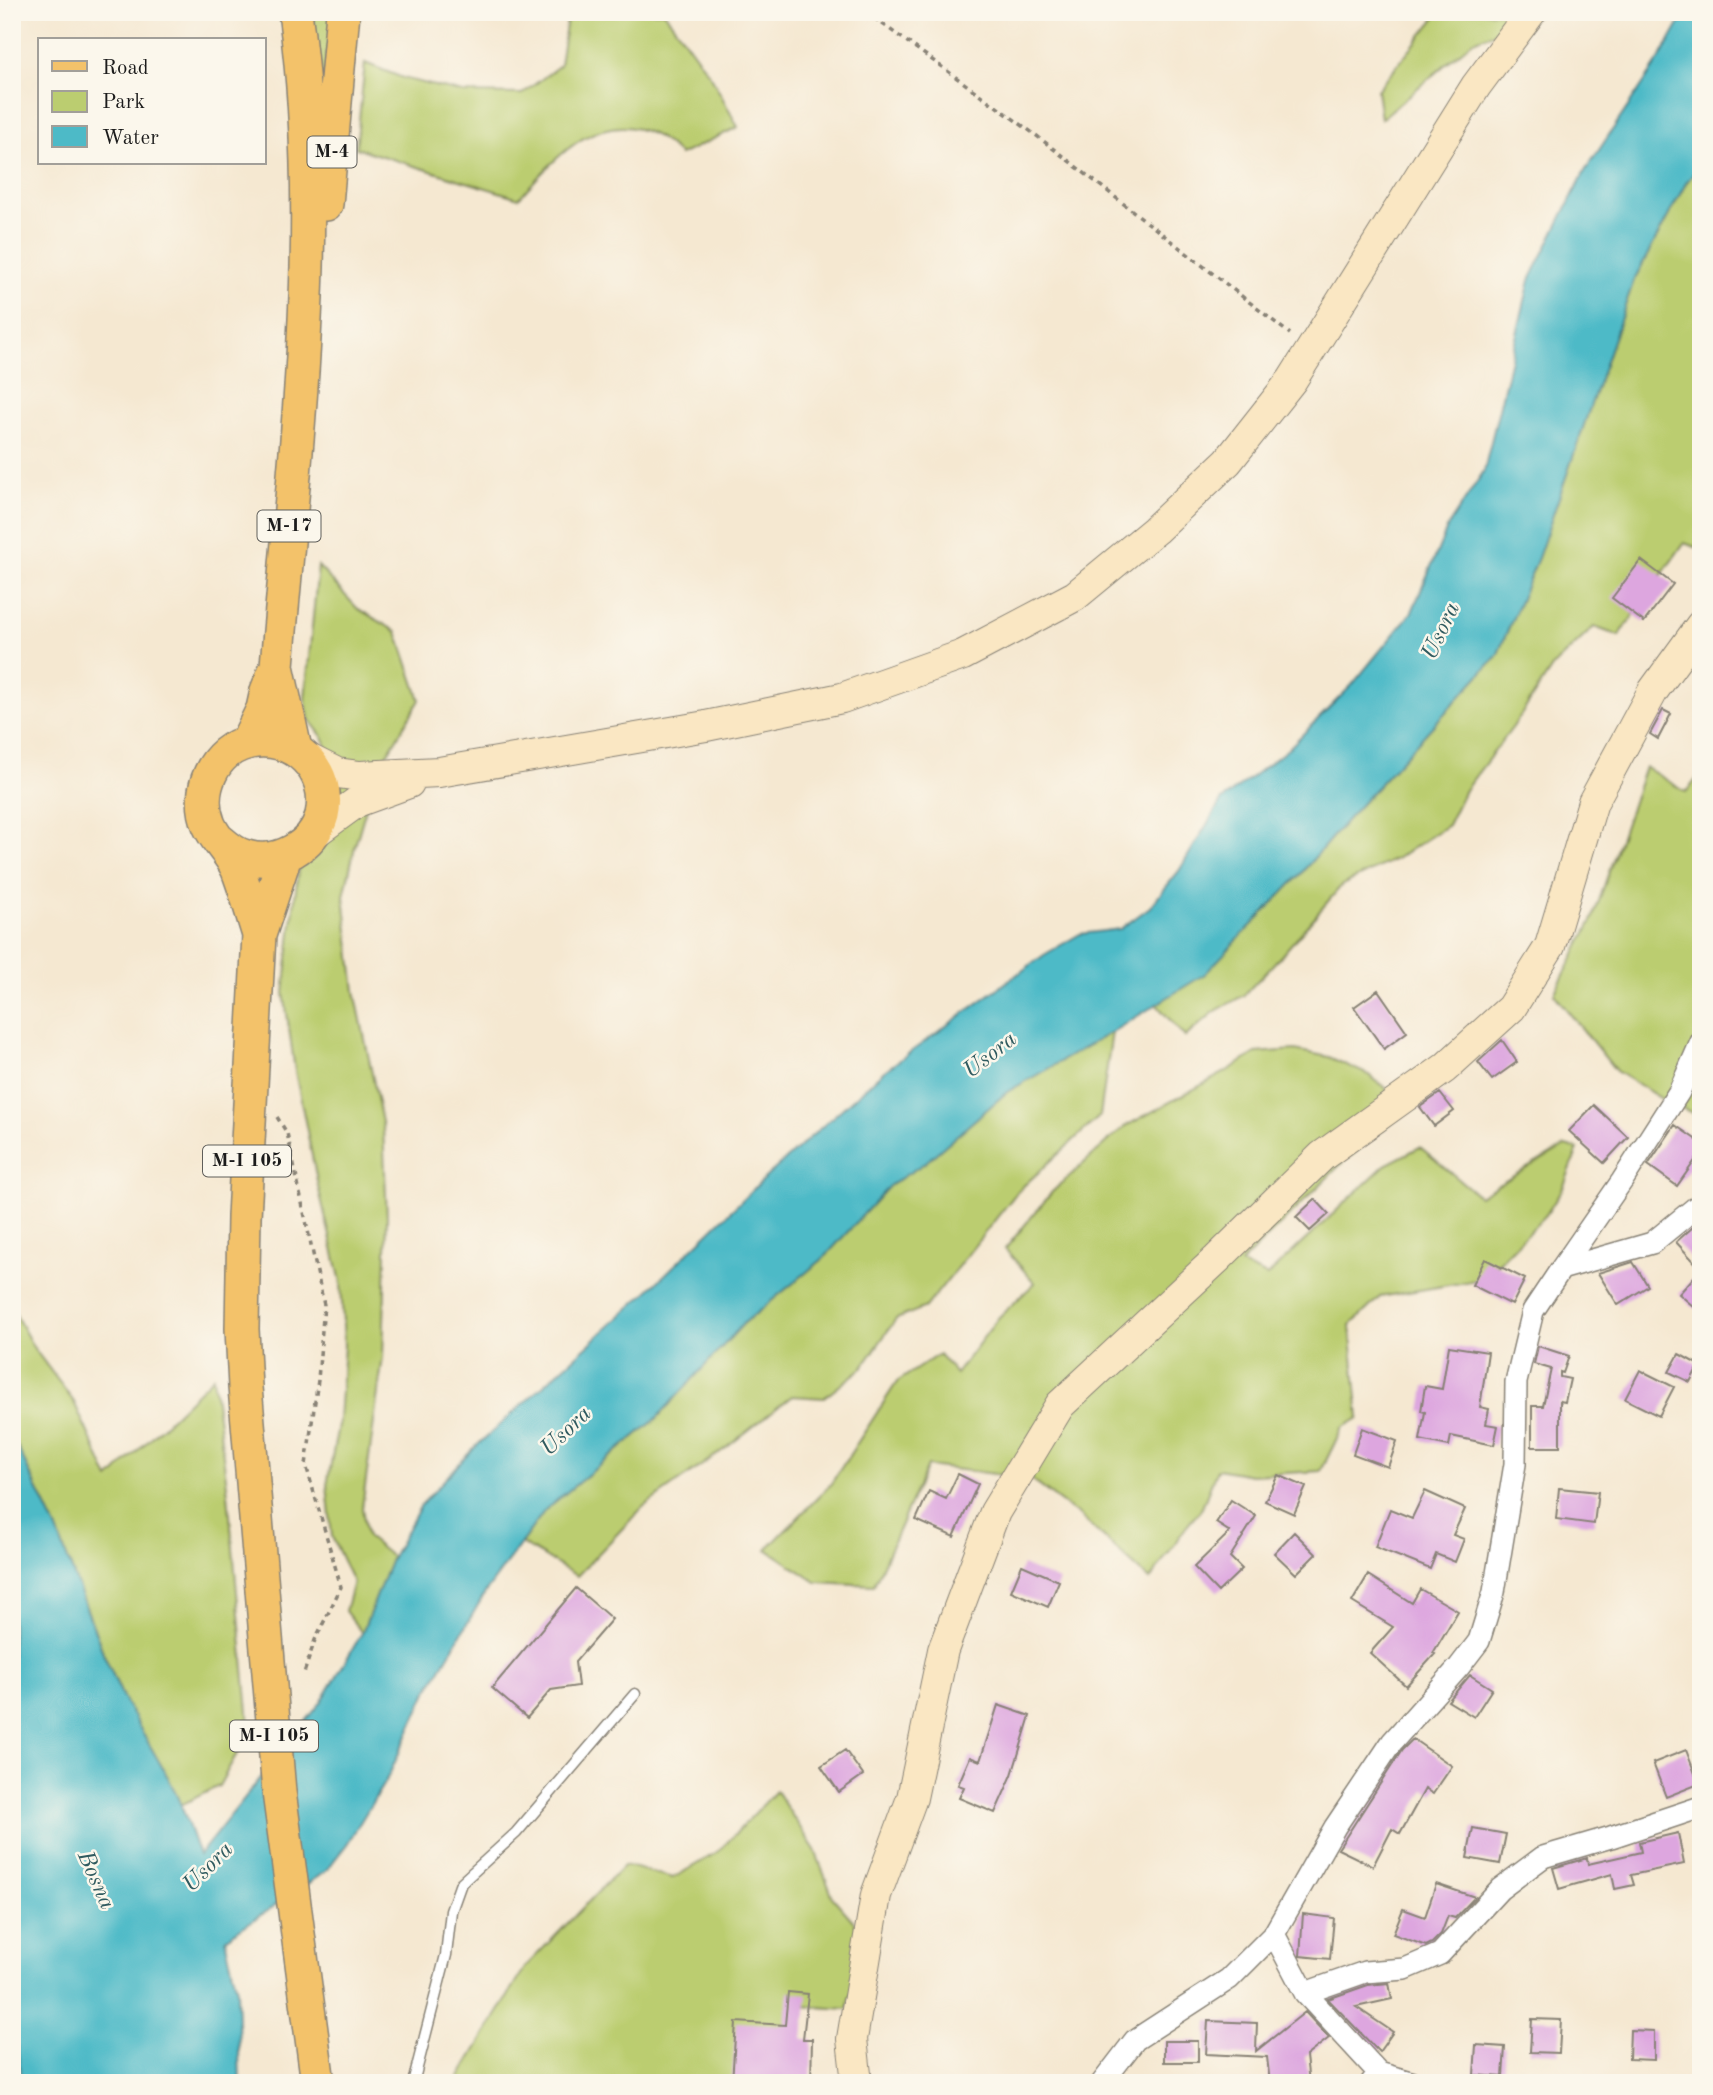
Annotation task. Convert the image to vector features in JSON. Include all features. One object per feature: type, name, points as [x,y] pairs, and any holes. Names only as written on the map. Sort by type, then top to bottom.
[{"type":"main road","name":"M-17","points":[[247,742],[263,709],[277,666],[307,289],[307,132],[295,12]]},
{"type":"main road","name":"M-4","points":[[307,289],[325,210],[330,173],[343,12]]},
{"type":"main road","name":"M-17","points":[[277,666],[301,754],[318,775],[323,795],[321,815],[313,834]]},
{"type":"main road","points":[[259,935],[237,867],[210,827],[204,792],[209,775],[219,760],[233,748],[247,742],[280,742],[301,754]]},
{"type":"main road","points":[[220,841],[234,852],[259,860],[285,856],[300,847],[313,834]]},
{"type":"main road","points":[[259,935],[285,856]]},
{"type":"main road","name":"M-I 105","points":[[259,935],[244,1217],[242,1329],[279,1792],[318,2083]]},
{"type":"street","points":[[301,754],[337,773],[360,776],[439,772],[706,726],[842,698],[963,655],[1074,596],[1155,530],[1228,461],[1293,380],[1476,86],[1531,12]]},
{"type":"street","points":[[857,2083],[852,2039],[877,1895],[912,1798],[943,1650],[995,1511],[1060,1405],[1217,1259],[1322,1156],[1445,1068],[1511,1008],[1550,946],[1593,802],[1653,691],[1701,625]]},
{"type":"street","points":[[313,834],[357,802],[439,772]]},
{"type":"street","points":[[1102,2083],[1135,2040],[1229,1979],[1274,1934],[1335,1827],[1392,1742],[1460,1667],[1479,1641],[1494,1592],[1515,1464],[1516,1382],[1533,1311],[1679,1092],[1701,1042]]},
{"type":"street","points":[[1561,1269],[1652,1243],[1701,1203]]},
{"type":"street","points":[[1305,1993],[1365,1972],[1405,1969],[1440,1954],[1500,1889],[1543,1857],[1701,1807]]},
{"type":"street","points":[[1274,1934],[1305,1993],[1375,2078],[1414,2083]]},
{"type":"lane","points":[[414,2083],[446,1955],[451,1911],[461,1883],[516,1833],[635,1694]]},
{"type":"lane","points":[[1693,2083],[1701,2075]]},
{"type":"path","points":[[866,12],[1037,136],[1311,350]]},
{"type":"path","points":[[273,1110],[287,1133],[324,1305],[318,1380],[306,1465],[341,1587],[315,1640],[303,1676]]},
{"type":"green space","points":[[313,12],[333,12],[320,98]]},
{"type":"green space","points":[[568,12],[664,12],[712,78],[738,127],[680,155],[658,137],[633,128],[614,127],[595,132],[562,154],[519,198],[356,148],[365,63],[403,78],[463,93],[522,94],[560,65]]},
{"type":"green space","points":[[1440,12],[1547,12],[1473,41],[1381,119],[1377,90]]},
{"type":"green space","points":[[1701,164],[1701,549],[1684,543],[1619,636],[1594,627],[1553,666],[1513,727],[1465,790],[1448,825],[1396,859],[1342,885],[1244,995],[1214,1012],[1185,1037],[1156,1004],[1205,973],[1298,877],[1351,815],[1497,656],[1538,558],[1634,280],[1686,183]]},
{"type":"green space","points":[[318,566],[357,608],[397,632],[420,700],[377,771],[355,846],[344,896],[355,991],[383,1127],[387,1218],[383,1357],[362,1508],[367,1537],[392,1557],[362,1633],[345,1611],[353,1582],[332,1537],[327,1485],[339,1420],[344,1345],[341,1282],[295,1071],[284,993],[300,854],[335,769],[324,739],[309,719],[305,698]]},
{"type":"green space","points":[[1645,767],[1686,792],[1701,774],[1701,1117],[1662,1099],[1616,1071],[1554,994],[1592,921]]},
{"type":"green space","points":[[1112,1032],[1100,1116],[1018,1191],[926,1307],[896,1319],[862,1368],[824,1398],[792,1396],[726,1448],[643,1507],[577,1576],[521,1543],[545,1510],[656,1419],[743,1324],[824,1258],[889,1186],[926,1162],[1007,1092]]},
{"type":"green space","points":[[1295,1050],[1329,1057],[1369,1075],[1409,1107],[1342,1163],[1240,1264],[1267,1276],[1385,1165],[1420,1147],[1479,1196],[1565,1146],[1578,1149],[1563,1188],[1546,1215],[1483,1279],[1380,1297],[1350,1326],[1359,1418],[1342,1428],[1321,1471],[1251,1475],[1217,1469],[1202,1508],[1150,1580],[1081,1517],[1029,1478],[927,1466],[874,1585],[816,1582],[767,1549],[830,1485],[897,1382],[939,1354],[956,1374],[999,1317],[1035,1283],[1005,1249],[1052,1192],[1124,1127],[1256,1053]]},
{"type":"green space","points":[[12,1308],[33,1347],[74,1402],[109,1479],[213,1377],[228,1494],[250,1734],[219,1786],[181,1805],[125,1702],[104,1655],[56,1528],[12,1436]]},
{"type":"green space","points":[[776,1791],[815,1850],[833,1898],[869,1939],[847,2009],[800,2006],[791,2037],[747,2042],[747,2083],[456,2083],[526,1966],[624,1865],[673,1878],[719,1851]]},
{"type":"water","points":[[1686,12],[1701,12],[1701,164],[1686,183],[1634,280],[1538,558],[1497,656],[1351,815],[1298,877],[1205,974],[1112,1032],[1007,1092],[926,1162],[889,1186],[824,1258],[743,1324],[656,1419],[545,1510],[485,1593],[426,1694],[389,1775],[347,1844],[325,1872],[225,1939],[237,1990],[240,2083],[21,2083],[12,1997],[12,1436],[56,1528],[104,1655],[125,1702],[169,1779],[199,1855],[322,1701],[362,1633],[392,1557],[421,1505],[472,1450],[648,1291],[766,1177],[883,1072],[1044,955],[1080,934],[1120,929],[1150,907],[1179,871],[1221,801],[1288,749],[1352,685],[1412,612],[1448,526],[1484,471],[1530,280],[1585,171],[1659,60]]},
{"type":"building","points":[[1641,560],[1673,584],[1644,622],[1612,598]]},
{"type":"building","points":[[1663,710],[1671,714],[1658,739],[1650,734]]},
{"type":"building","points":[[1378,990],[1407,1032],[1384,1049],[1354,1007]]},
{"type":"building","points":[[1502,1040],[1517,1062],[1492,1080],[1478,1062]]},
{"type":"building","points":[[1440,1093],[1454,1111],[1434,1126],[1420,1107]]},
{"type":"building","points":[[1594,1105],[1628,1137],[1604,1163],[1569,1131]]},
{"type":"building","points":[[1675,1125],[1701,1143],[1701,1152],[1677,1186],[1648,1165]]},
{"type":"building","points":[[1315,1199],[1329,1214],[1310,1231],[1296,1217]]},
{"type":"building","points":[[1701,1220],[1701,1269],[1676,1242]]},
{"type":"building","points":[[1485,1259],[1525,1279],[1512,1305],[1472,1285]]},
{"type":"building","points":[[1633,1262],[1648,1286],[1618,1305],[1598,1273]]},
{"type":"building","points":[[1701,1269],[1701,1313],[1679,1294]]},
{"type":"building","points":[[1449,1346],[1488,1352],[1480,1407],[1489,1409],[1486,1424],[1498,1426],[1494,1445],[1451,1436],[1449,1446],[1420,1440],[1425,1412],[1421,1411],[1425,1386],[1442,1389]]},
{"type":"building","points":[[1538,1346],[1569,1356],[1563,1373],[1560,1372],[1560,1377],[1570,1379],[1565,1402],[1560,1401],[1560,1447],[1532,1447],[1532,1406],[1543,1406],[1551,1369],[1534,1364]]},
{"type":"building","points":[[1679,1354],[1699,1365],[1690,1382],[1669,1372]]},
{"type":"building","points":[[1640,1370],[1674,1387],[1659,1416],[1625,1399]]},
{"type":"building","points":[[1362,1428],[1397,1441],[1388,1467],[1353,1454]]},
{"type":"building","points":[[958,1474],[978,1484],[954,1537],[916,1520],[929,1491],[946,1499]]},
{"type":"building","points":[[1278,1475],[1306,1487],[1294,1514],[1265,1501]]},
{"type":"building","points":[[1559,1488],[1598,1492],[1594,1524],[1556,1519]]},
{"type":"building","points":[[1425,1491],[1465,1509],[1453,1535],[1464,1539],[1455,1562],[1436,1554],[1430,1569],[1375,1547],[1390,1509],[1412,1518]]},
{"type":"building","points":[[1231,1500],[1256,1516],[1230,1557],[1242,1569],[1218,1592],[1194,1567],[1230,1532],[1216,1523]]},
{"type":"building","points":[[1294,1532],[1316,1554],[1296,1574],[1274,1553]]},
{"type":"building","points":[[1022,1565],[1059,1581],[1048,1607],[1011,1591]]},
{"type":"building","points":[[1368,1575],[1412,1603],[1420,1589],[1458,1611],[1433,1653],[1435,1654],[1406,1686],[1370,1653],[1393,1627],[1352,1602]]},
{"type":"building","points":[[576,1588],[612,1619],[575,1662],[578,1686],[551,1690],[527,1718],[492,1688]]},
{"type":"building","points":[[1470,1675],[1492,1689],[1474,1717],[1448,1701]]},
{"type":"building","points":[[998,1705],[1030,1716],[1012,1775],[995,1813],[959,1798],[964,1787],[958,1785],[970,1757],[980,1761]]},
{"type":"building","points":[[1413,1739],[1452,1766],[1433,1794],[1425,1789],[1400,1834],[1392,1829],[1373,1866],[1338,1849],[1402,1750]]},
{"type":"building","points":[[845,1750],[863,1775],[839,1792],[821,1766]]},
{"type":"building","points":[[1686,1750],[1699,1784],[1666,1797],[1653,1763]]},
{"type":"building","points":[[1473,1828],[1506,1834],[1500,1864],[1467,1858]]},
{"type":"building","points":[[1678,1833],[1684,1864],[1631,1875],[1634,1885],[1615,1889],[1612,1874],[1559,1889],[1553,1868],[1587,1858],[1588,1864],[1641,1852],[1639,1842]]},
{"type":"building","points":[[1436,1884],[1475,1897],[1455,1918],[1448,1916],[1441,1934],[1426,1946],[1393,1934],[1403,1909],[1425,1917]]},
{"type":"building","points":[[1303,1914],[1334,1918],[1330,1959],[1300,1956]]},
{"type":"building","points":[[1389,1983],[1392,1999],[1356,2007],[1393,2032],[1379,2052],[1328,1999],[1368,1985]]},
{"type":"building","points":[[788,1992],[808,1994],[803,2039],[812,2039],[811,2083],[732,2082],[736,2022],[785,2025]]},
{"type":"building","points":[[1305,2012],[1329,2038],[1306,2056],[1309,2083],[1270,2083],[1267,2057],[1206,2054],[1208,2021],[1257,2023],[1256,2051]]},
{"type":"building","points":[[1532,2019],[1561,2020],[1559,2053],[1530,2052]]},
{"type":"building","points":[[1630,2030],[1654,2031],[1654,2060],[1629,2059]]},
{"type":"building","points":[[1164,2041],[1198,2041],[1198,2062],[1164,2062]]},
{"type":"building","points":[[1476,2045],[1505,2047],[1503,2077],[1474,2075]]},
{"type":"water label","name":"Usora","points":[[1441,631]]},
{"type":"water label","name":"Usora","points":[[990,1055]]},
{"type":"water label","name":"Usora","points":[[566,1431]]},
{"type":"water label","name":"Usora","points":[[208,1867]]},
{"type":"water label","name":"Bosna","points":[[96,1880]]}]
